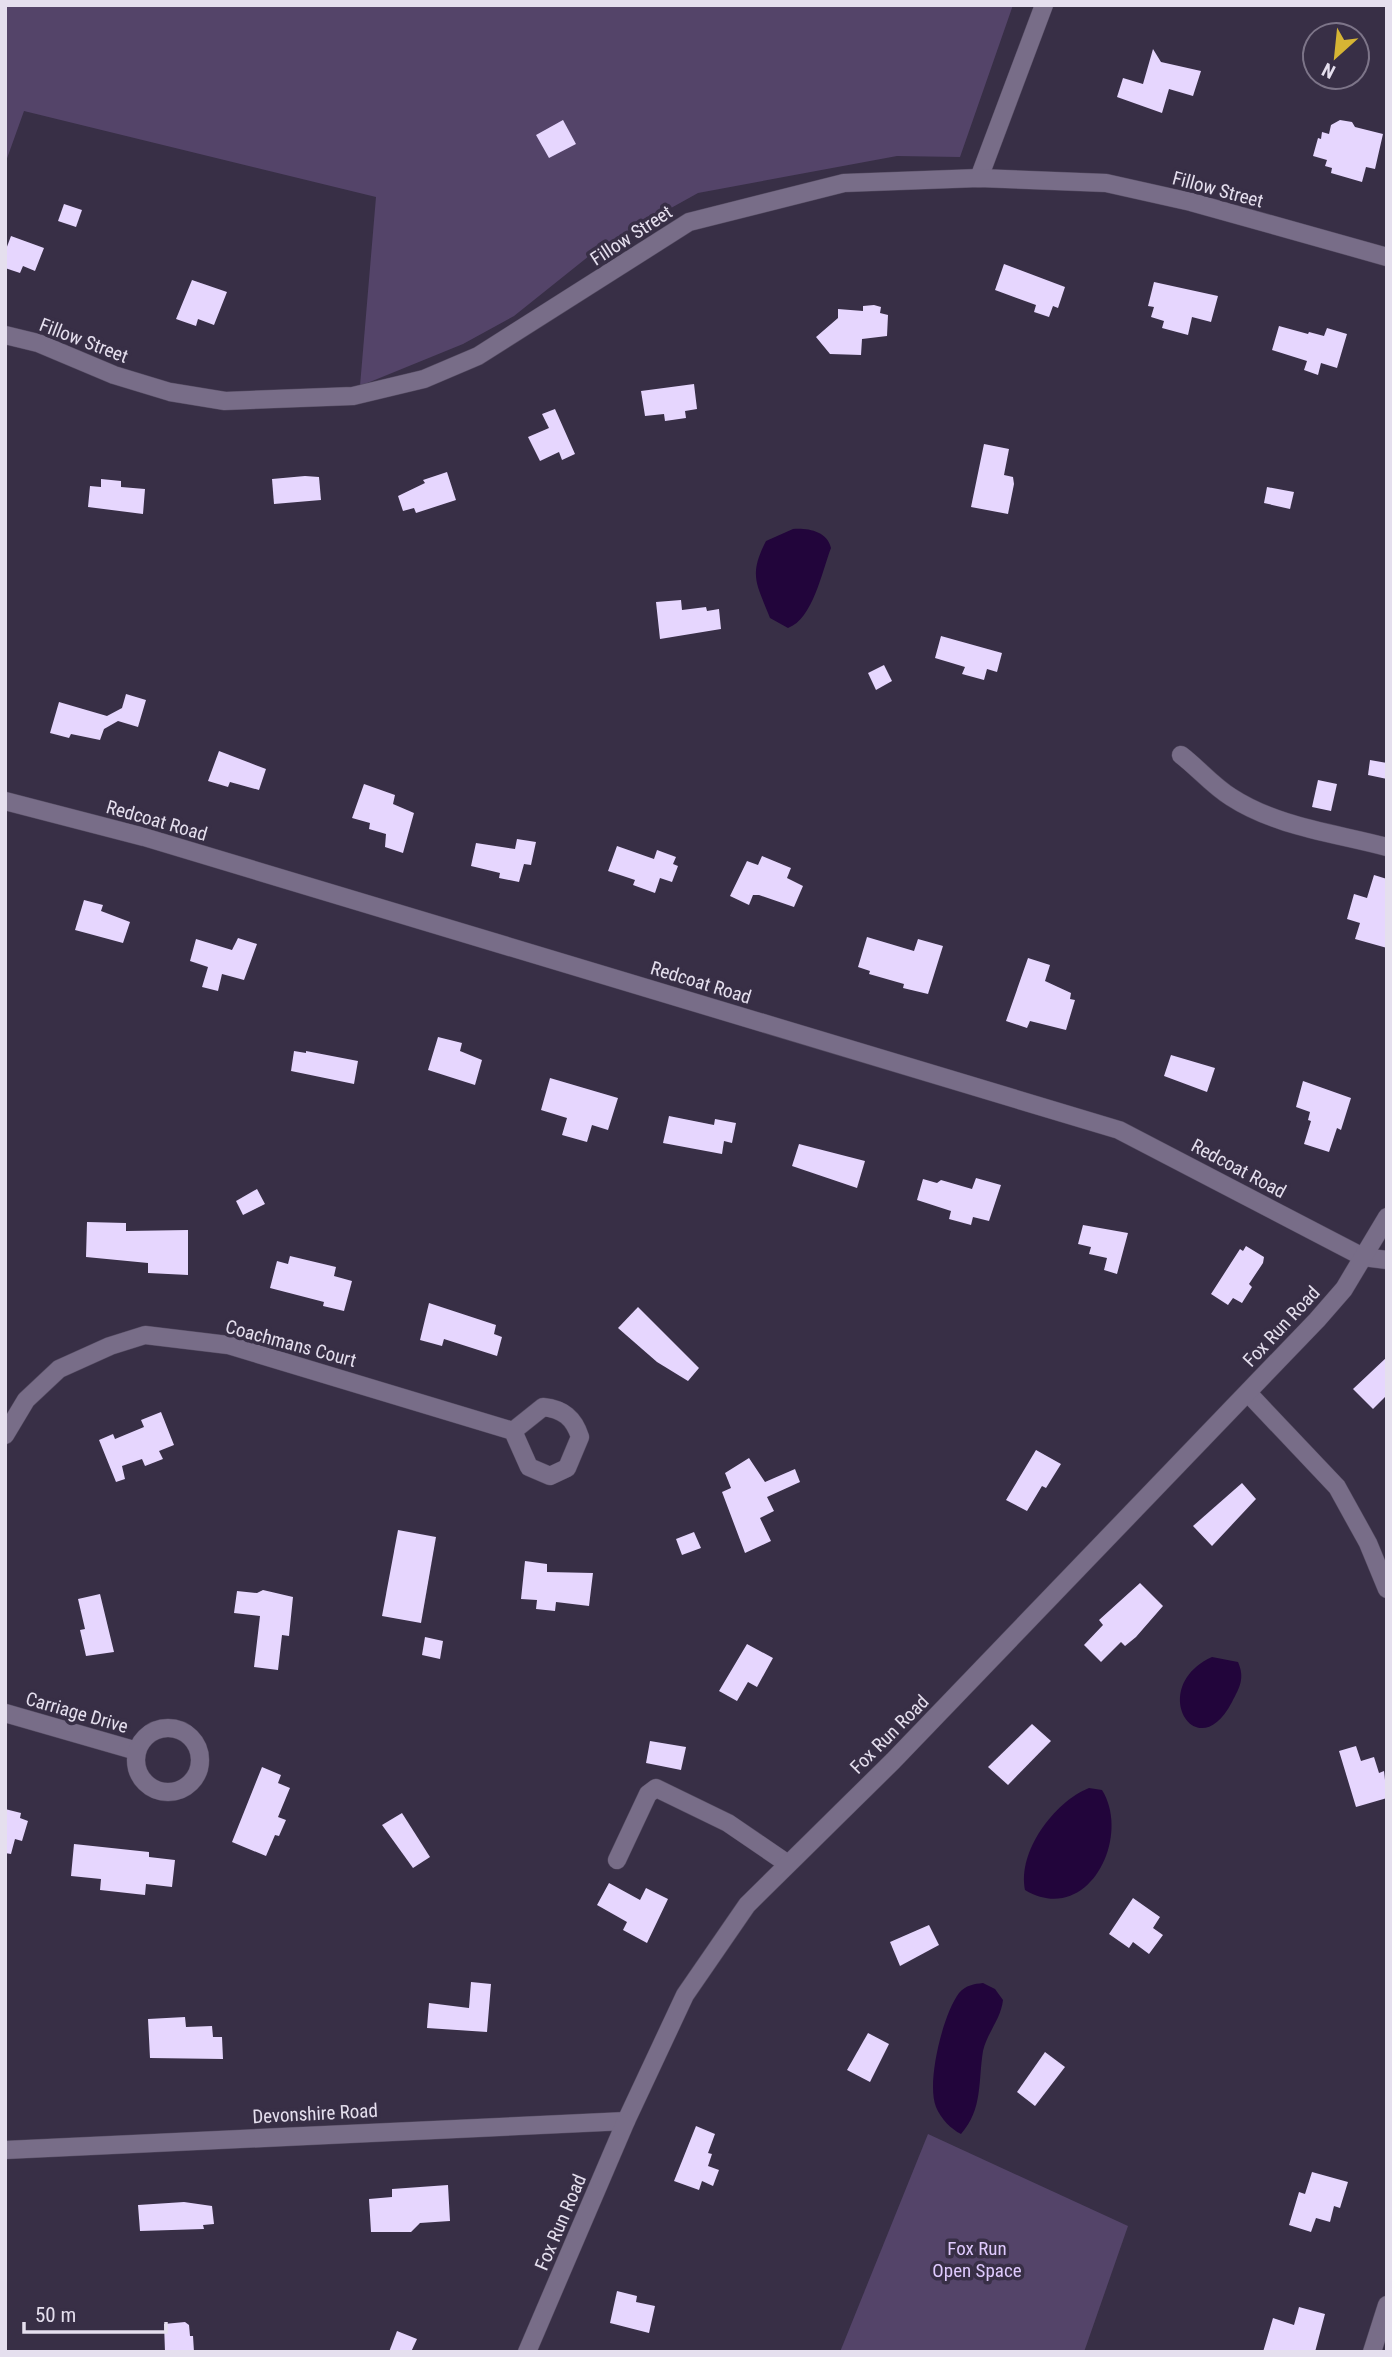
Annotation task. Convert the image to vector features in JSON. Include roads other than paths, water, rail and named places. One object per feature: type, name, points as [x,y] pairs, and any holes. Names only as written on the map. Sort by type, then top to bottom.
[{"type":"street","points":[[979,178],[1044,5]]},
{"type":"street","name":"Fillow Street","points":[[5,335],[38,343],[114,374],[170,392],[225,401],[353,396],[424,379],[478,356],[689,222],[844,183],[979,178],[1106,183],[1191,201],[1387,257]]},
{"type":"street","points":[[1181,755],[1229,796],[1260,813],[1298,826],[1387,847]]},
{"type":"street","name":"Redcoat Road","points":[[5,801],[144,837],[1119,1130],[1363,1257]]},
{"type":"street","name":"Fox Run Road","points":[[527,2352],[626,2121],[685,1995],[747,1905],[893,1761],[1317,1320],[1343,1289],[1387,1217]]},
{"type":"street","points":[[1363,1257],[1387,1260]]},
{"type":"street","name":"Coachmans Court","points":[[5,1435],[26,1400],[59,1369],[110,1346],[145,1335],[228,1345],[513,1431]]},
{"type":"street","points":[[1248,1393],[1337,1487],[1368,1543],[1387,1589]]},
{"type":"street","name":"Carriage Drive","points":[[5,1713],[136,1751]]},
{"type":"street","points":[[617,1860],[648,1794],[656,1788],[728,1823],[788,1864]]},
{"type":"street","name":"Devonshire Road","points":[[5,2150],[626,2121]]},
{"type":"street","points":[[1372,2352],[1387,2305]]},
{"type":"park label","name":"Fox Run Open Space","points":[[977,2259]]}]
